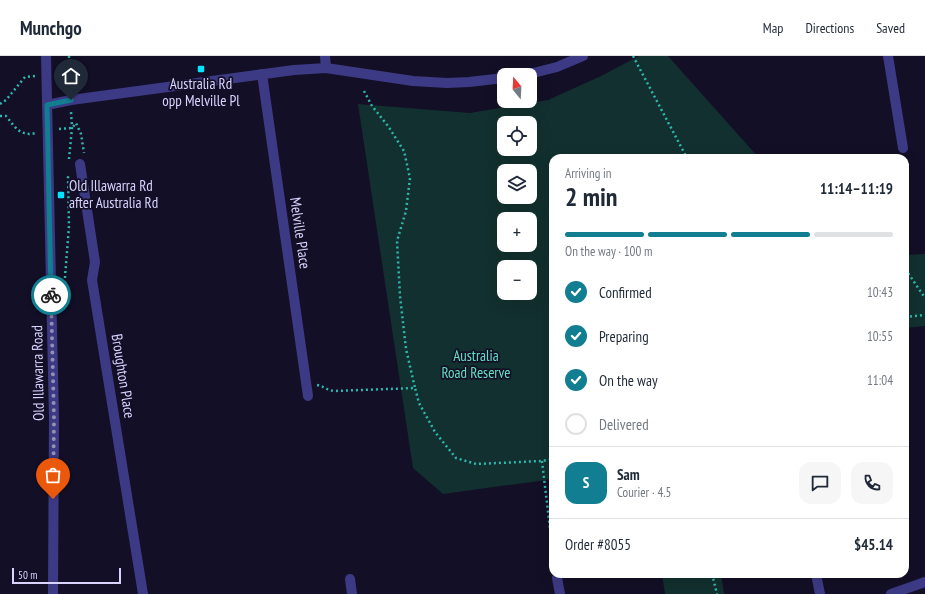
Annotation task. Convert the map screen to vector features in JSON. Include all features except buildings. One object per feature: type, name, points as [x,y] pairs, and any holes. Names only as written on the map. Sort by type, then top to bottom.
[{"type":"street","name":"Old Illawarra Road","points":[[46,56],[54,419],[53,594]]},
{"type":"street","points":[[325,56],[326,68]]},
{"type":"street","points":[[537,72],[557,67],[583,56]]},
{"type":"street","points":[[888,56],[903,148]]},
{"type":"street","points":[[47,105],[71,100],[262,74],[326,68],[413,81],[447,83],[497,79]]},
{"type":"street","name":"Melville Place","points":[[262,74],[308,396]]},
{"type":"street","name":"Broughton Place","points":[[80,164],[95,262],[92,280],[143,594]]},
{"type":"street","points":[[557,578],[560,594]]},
{"type":"street","points":[[817,578],[820,594]]},
{"type":"street","points":[[350,579],[352,594]]},
{"type":"street","points":[[891,594],[925,582]]},
{"type":"path","points":[[69,56],[72,128],[69,159]]},
{"type":"path","points":[[634,56],[685,154]]},
{"type":"path","points":[[0,104],[6,100],[25,77],[69,75]]},
{"type":"path","points":[[364,92],[372,106],[388,126],[404,151],[410,178],[406,211],[397,241],[400,296],[406,349],[419,403],[435,432],[456,458],[476,464],[549,460]]},
{"type":"path","points":[[0,116],[6,116],[19,131],[30,134],[48,130],[72,128]]},
{"type":"path","points":[[65,308],[65,277],[69,226],[68,174]]},
{"type":"path","points":[[909,274],[925,298]]},
{"type":"path","points":[[909,317],[925,315]]},
{"type":"path","points":[[307,384],[322,386],[334,391],[415,388]]},
{"type":"path","points":[[542,461],[549,520]]},
{"type":"path","points":[[713,578],[717,594]]},
{"type":"green space","name":"Australia Road Reserve","points":[[639,56],[668,56],[755,154],[549,154],[549,480],[443,494],[413,468],[358,104],[470,113],[500,108],[537,108],[537,102],[548,100],[601,76]]},
{"type":"green space","points":[[925,254],[925,326],[909,328],[909,255]]},
{"type":"green space","points":[[663,578],[722,578],[724,594],[665,594]]},
{"type":"way so far","points":[[51,295],[54,419],[53,499]]},
{"type":"place","name":"Australia Rd opp Melville Pl","points":[[201,69]]},
{"type":"place","name":"Old Illawarra Rd after Australia Rd","points":[[61,195]]},
{"type":"route","points":[[51,295],[49,137],[47,105],[71,100]]}]
